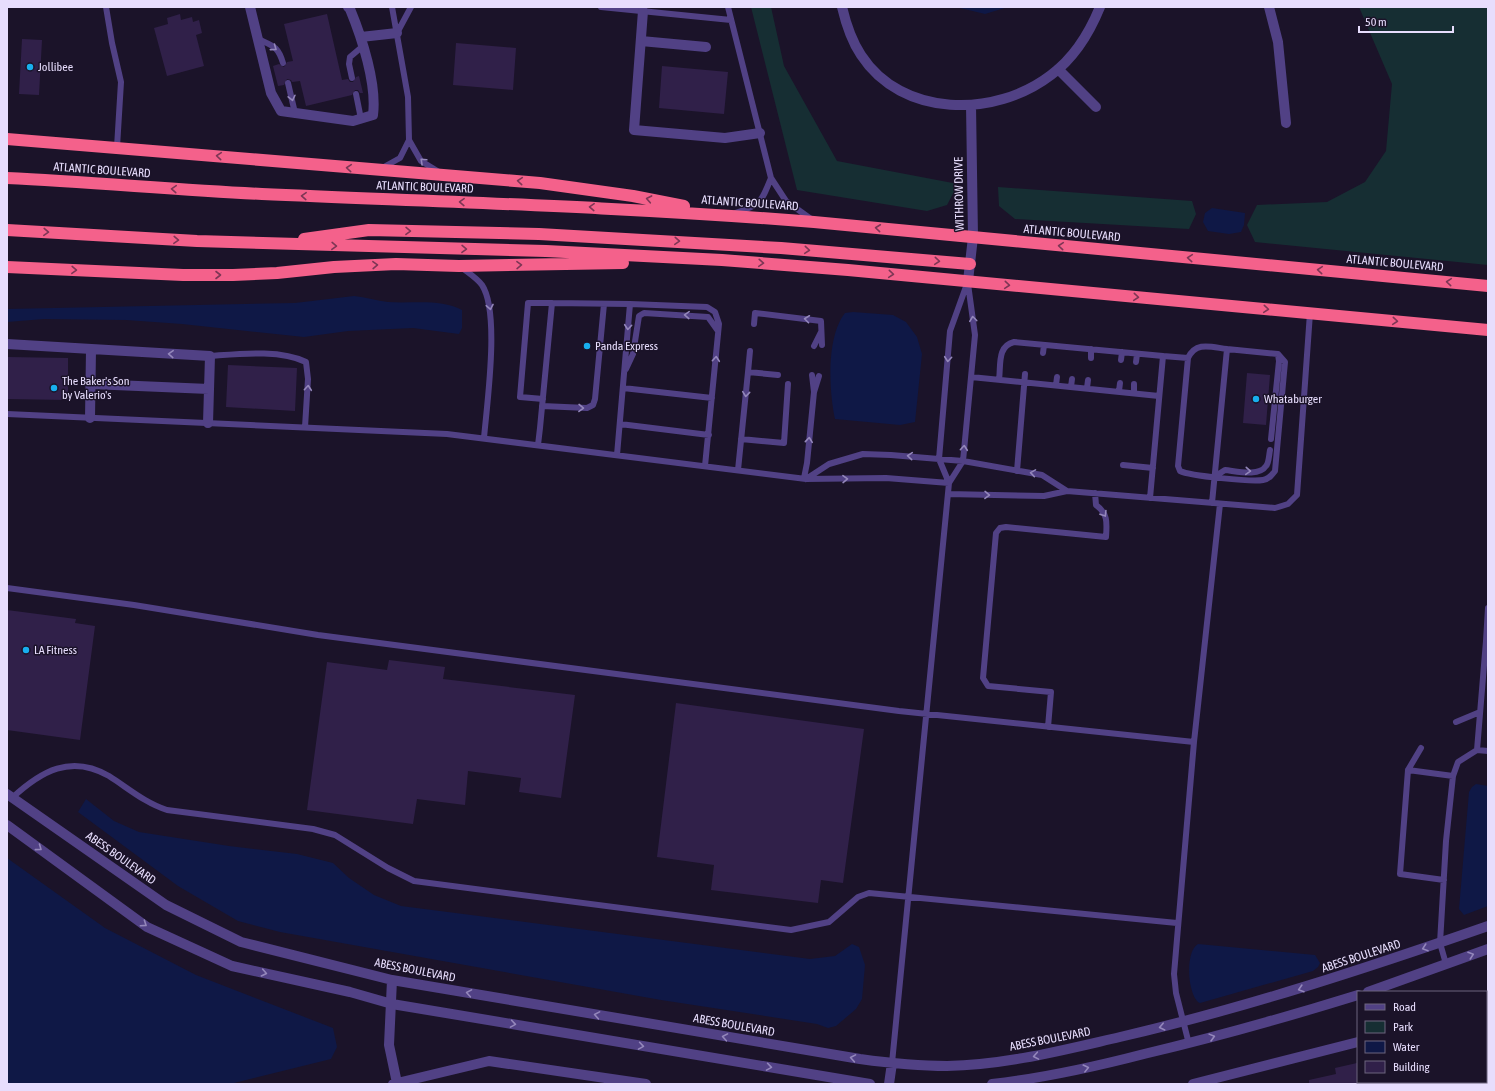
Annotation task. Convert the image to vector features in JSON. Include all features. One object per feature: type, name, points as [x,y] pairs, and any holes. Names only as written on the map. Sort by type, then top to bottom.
[{"type":"highway","points":[[7,138],[571,187],[633,196],[728,215]]},
{"type":"highway","name":"ATLANTIC BOULEVARD","points":[[7,178],[200,191],[543,205],[728,215],[1488,286]]},
{"type":"highway","points":[[7,230],[197,242],[546,251],[722,260],[968,281],[1488,330]]},
{"type":"highway","points":[[272,244],[369,230],[539,234],[781,248],[970,264]]},
{"type":"highway","points":[[7,267],[182,275],[233,275],[396,264],[459,266],[722,260]]},
{"type":"street","points":[[250,7],[271,93],[281,111],[353,121],[373,115],[375,100],[362,41],[348,7]]},
{"type":"street","points":[[842,7],[850,35],[858,51],[869,65],[886,82],[907,94],[924,100],[950,105],[971,105],[1011,97],[1031,88],[1058,70],[1083,41],[1100,7]]},
{"type":"street","points":[[1269,7],[1278,42],[1286,123]]},
{"type":"street","points":[[643,11],[634,130],[725,138],[760,133]]},
{"type":"street","points":[[362,41],[397,33]]},
{"type":"street","points":[[641,41],[706,47]]},
{"type":"street","points":[[1058,70],[1096,107]]},
{"type":"street","name":"WITHROW DRIVE","points":[[968,281],[973,238],[971,105]]},
{"type":"street","points":[[7,344],[210,356],[208,423]]},
{"type":"street","points":[[90,418],[91,350]]},
{"type":"street","points":[[91,384],[209,389]]},
{"type":"street","name":"ABESS BOULEVARD","points":[[9,796],[166,905],[241,942],[392,980],[860,1059],[892,1063],[948,1066],[1004,1061],[1052,1053],[1183,1023],[1343,976],[1488,926]]},
{"type":"street","points":[[7,825],[148,927],[232,966],[350,992],[392,1004],[870,1084]]},
{"type":"street","points":[[1371,991],[1488,949]]},
{"type":"street","points":[[392,980],[392,1004],[388,1020],[389,1045],[395,1084],[425,1080],[489,1061],[646,1084]]},
{"type":"street","points":[[992,1084],[1067,1073],[1189,1044],[1357,995]]},
{"type":"street","points":[[1193,1084],[1357,1042]]},
{"type":"street","points":[[889,1084],[892,1063]]},
{"type":"lane","points":[[106,7],[121,82],[117,147]]},
{"type":"lane","points":[[378,170],[400,158],[409,140],[408,97],[392,7]]},
{"type":"lane","points":[[397,33],[411,7]]},
{"type":"lane","points":[[601,7],[731,20]]},
{"type":"lane","points":[[728,7],[771,178],[786,201],[814,222]]},
{"type":"lane","points":[[258,39],[280,51],[283,63]]},
{"type":"lane","points":[[352,78],[349,64],[350,57],[362,41]]},
{"type":"lane","points":[[288,84],[295,114]]},
{"type":"lane","points":[[356,94],[361,119]]},
{"type":"lane","points":[[409,140],[421,161],[443,175]]},
{"type":"lane","points":[[728,215],[751,208],[762,201],[771,178]]},
{"type":"lane","points":[[459,266],[482,284],[490,308],[492,334],[484,438]]},
{"type":"lane","points":[[892,1063],[949,483],[963,461],[975,335],[968,281]]},
{"type":"lane","points":[[949,483],[939,459],[950,331],[968,281]]},
{"type":"lane","points":[[543,399],[520,397],[528,303],[630,304],[707,307],[715,312],[718,331],[705,466]]},
{"type":"lane","points":[[538,445],[552,303]]},
{"type":"lane","points":[[542,406],[587,408],[593,405],[595,399],[604,304]]},
{"type":"lane","points":[[617,455],[630,304]]},
{"type":"lane","points":[[624,373],[633,354],[639,316],[644,313],[708,317],[718,331]]},
{"type":"lane","points":[[754,324],[755,313],[821,321],[822,345]]},
{"type":"lane","points":[[948,494],[1044,496],[1067,491],[1274,508],[1288,504],[1297,495],[1310,313]]},
{"type":"lane","points":[[814,346],[821,332]]},
{"type":"lane","points":[[999,380],[1002,349],[1007,344],[1014,342],[1188,358]]},
{"type":"lane","points":[[1028,351],[1029,344]]},
{"type":"lane","points":[[1043,353],[1044,345]]},
{"type":"lane","points":[[1059,354],[1060,346]]},
{"type":"lane","points":[[1199,347],[1227,349],[1278,354],[1285,362],[1275,471],[1270,477],[1262,480],[1186,474],[1180,471],[1178,466],[1188,358],[1191,350],[1199,347]]},
{"type":"lane","points":[[1074,355],[1075,348]]},
{"type":"lane","points":[[1091,358],[1092,349]]},
{"type":"lane","points":[[1212,503],[1227,349]]},
{"type":"lane","points":[[738,470],[750,351]]},
{"type":"lane","points":[[1106,358],[1107,351]]},
{"type":"lane","points":[[1121,360],[1122,352]]},
{"type":"lane","points":[[210,356],[236,354],[293,356],[306,362],[308,379],[305,427]]},
{"type":"lane","points":[[1136,362],[1137,354]]},
{"type":"lane","points":[[1271,440],[1279,361],[1278,354]]},
{"type":"lane","points":[[1150,498],[1163,356]]},
{"type":"lane","points":[[748,372],[778,375]]},
{"type":"lane","points":[[1017,471],[1025,374]]},
{"type":"lane","points":[[805,479],[815,375]]},
{"type":"lane","points":[[1041,384],[1042,376]]},
{"type":"lane","points":[[971,377],[1159,396]]},
{"type":"lane","points":[[1056,385],[1057,377]]},
{"type":"lane","points":[[1070,387],[1072,379]]},
{"type":"lane","points":[[1088,380],[1088,388]]},
{"type":"lane","points":[[1103,390],[1104,382]]},
{"type":"lane","points":[[1119,392],[1120,383]]},
{"type":"lane","points":[[741,439],[784,443],[788,384]]},
{"type":"lane","points":[[1134,384],[1134,393]]},
{"type":"lane","points":[[623,388],[712,398]]},
{"type":"lane","points":[[7,414],[447,434],[805,479],[886,478],[949,483]]},
{"type":"lane","points":[[620,424],[709,435]]},
{"type":"lane","points":[[1214,477],[1225,470],[1254,472],[1262,471],[1267,466],[1270,450]]},
{"type":"lane","points":[[805,479],[829,464],[863,454],[963,461],[1042,475],[1067,491]]},
{"type":"lane","points":[[1123,465],[1153,468]]},
{"type":"lane","points":[[1048,727],[1051,692],[988,686],[983,678],[996,533],[1000,528],[1006,527],[1106,537],[1107,520],[1105,513],[1096,505],[1095,493]]},
{"type":"lane","points":[[1189,1044],[1183,1023],[1174,974],[1177,923],[1194,742],[1220,504]]},
{"type":"lane","points":[[7,588],[134,605],[318,635],[927,714],[1194,742]]},
{"type":"lane","points":[[1477,750],[1487,641],[1488,608]]},
{"type":"lane","points":[[1456,722],[1480,712]]},
{"type":"lane","points":[[1421,748],[1408,770],[1400,874],[1444,880]]},
{"type":"lane","points":[[1446,964],[1440,943],[1453,776],[1458,762],[1477,750],[1488,751]]},
{"type":"lane","points":[[9,796],[28,783],[57,767],[76,766],[89,768],[107,776],[152,805],[167,810],[313,829],[335,835],[388,868],[414,881],[791,930],[829,922],[858,898],[869,893],[1177,923]]},
{"type":"lane","points":[[1408,770],[1453,776]]},
{"type":"green space","points":[[751,7],[771,7],[784,66],[837,161],[958,184],[947,205],[927,211],[797,190]]},
{"type":"green space","points":[[1359,7],[1488,7],[1488,265],[1255,242],[1247,225],[1257,205],[1327,202],[1365,182],[1386,151],[1392,84]]},
{"type":"green space","points":[[998,187],[1192,201],[1196,214],[1189,229],[1015,219],[999,206]]},
{"type":"water","points":[[956,7],[1008,7],[985,14]]},
{"type":"water","points":[[1212,208],[1245,213],[1244,225],[1241,232],[1229,234],[1208,231],[1203,222],[1205,213]]},
{"type":"water","points":[[354,296],[388,302],[426,302],[453,306],[462,310],[462,328],[459,334],[413,328],[348,331],[304,337],[182,324],[126,320],[44,319],[7,322],[7,309],[295,303]]},
{"type":"water","points":[[853,312],[893,315],[906,322],[917,337],[922,354],[915,422],[900,425],[835,419],[831,394],[832,350],[839,323],[845,313]]},
{"type":"water","points":[[1476,784],[1488,786],[1488,906],[1464,915],[1459,909],[1469,792]]},
{"type":"water","points":[[86,799],[114,821],[139,832],[229,846],[297,854],[333,863],[349,878],[374,895],[401,906],[810,959],[835,956],[852,944],[859,947],[865,965],[862,999],[856,1009],[836,1026],[828,1028],[817,1024],[661,1000],[280,932],[238,921],[178,886],[78,812]]},
{"type":"water","points":[[7,858],[105,928],[196,975],[333,1028],[337,1047],[331,1059],[230,1084],[7,1084]]},
{"type":"water","points":[[1198,944],[1315,955],[1320,963],[1313,971],[1200,1003],[1193,993],[1189,975],[1191,956]]},
{"type":"building","points":[[180,14],[181,20],[192,17],[193,22],[199,20],[202,33],[196,35],[204,66],[167,76],[154,28],[168,24],[167,18]]},
{"type":"building","points":[[327,14],[342,80],[348,79],[350,82],[353,82],[356,77],[359,76],[363,93],[355,90],[352,95],[306,106],[300,81],[292,82],[291,80],[287,79],[284,85],[278,86],[273,66],[279,64],[284,67],[287,62],[293,61],[284,24]]},
{"type":"building","name":"Jollibee","points":[[22,39],[42,40],[39,95],[19,94]]},
{"type":"building","points":[[456,43],[516,48],[513,90],[453,85]]},
{"type":"building","points":[[662,66],[728,72],[724,114],[659,108]]},
{"type":"building","points":[[7,357],[68,358],[68,400],[7,399]]},
{"type":"building","points":[[228,365],[297,368],[295,411],[226,407]]},
{"type":"building","name":"Whataburger","points":[[1247,373],[1270,375],[1266,425],[1243,423]]},
{"type":"building","points":[[7,610],[76,619],[75,623],[95,626],[80,740],[7,730]]},
{"type":"building","points":[[389,660],[445,667],[443,679],[575,695],[561,798],[519,792],[521,778],[468,771],[465,805],[417,799],[413,824],[307,810],[327,662],[387,670]]},
{"type":"building","points":[[676,703],[864,729],[843,883],[821,880],[818,903],[711,890],[714,865],[657,857]]},
{"type":"building","points":[[1357,1063],[1358,1084],[1309,1084],[1309,1080],[1336,1074],[1335,1068]]},
{"type":"place","name":"Jollibee","points":[[30,67]]},
{"type":"place","name":"Panda Express","points":[[587,346]]},
{"type":"place","name":"The Baker's Son by Valerio's","points":[[54,388]]},
{"type":"place","name":"Whataburger","points":[[1256,399]]},
{"type":"place","name":"LA Fitness","points":[[26,650]]}]
